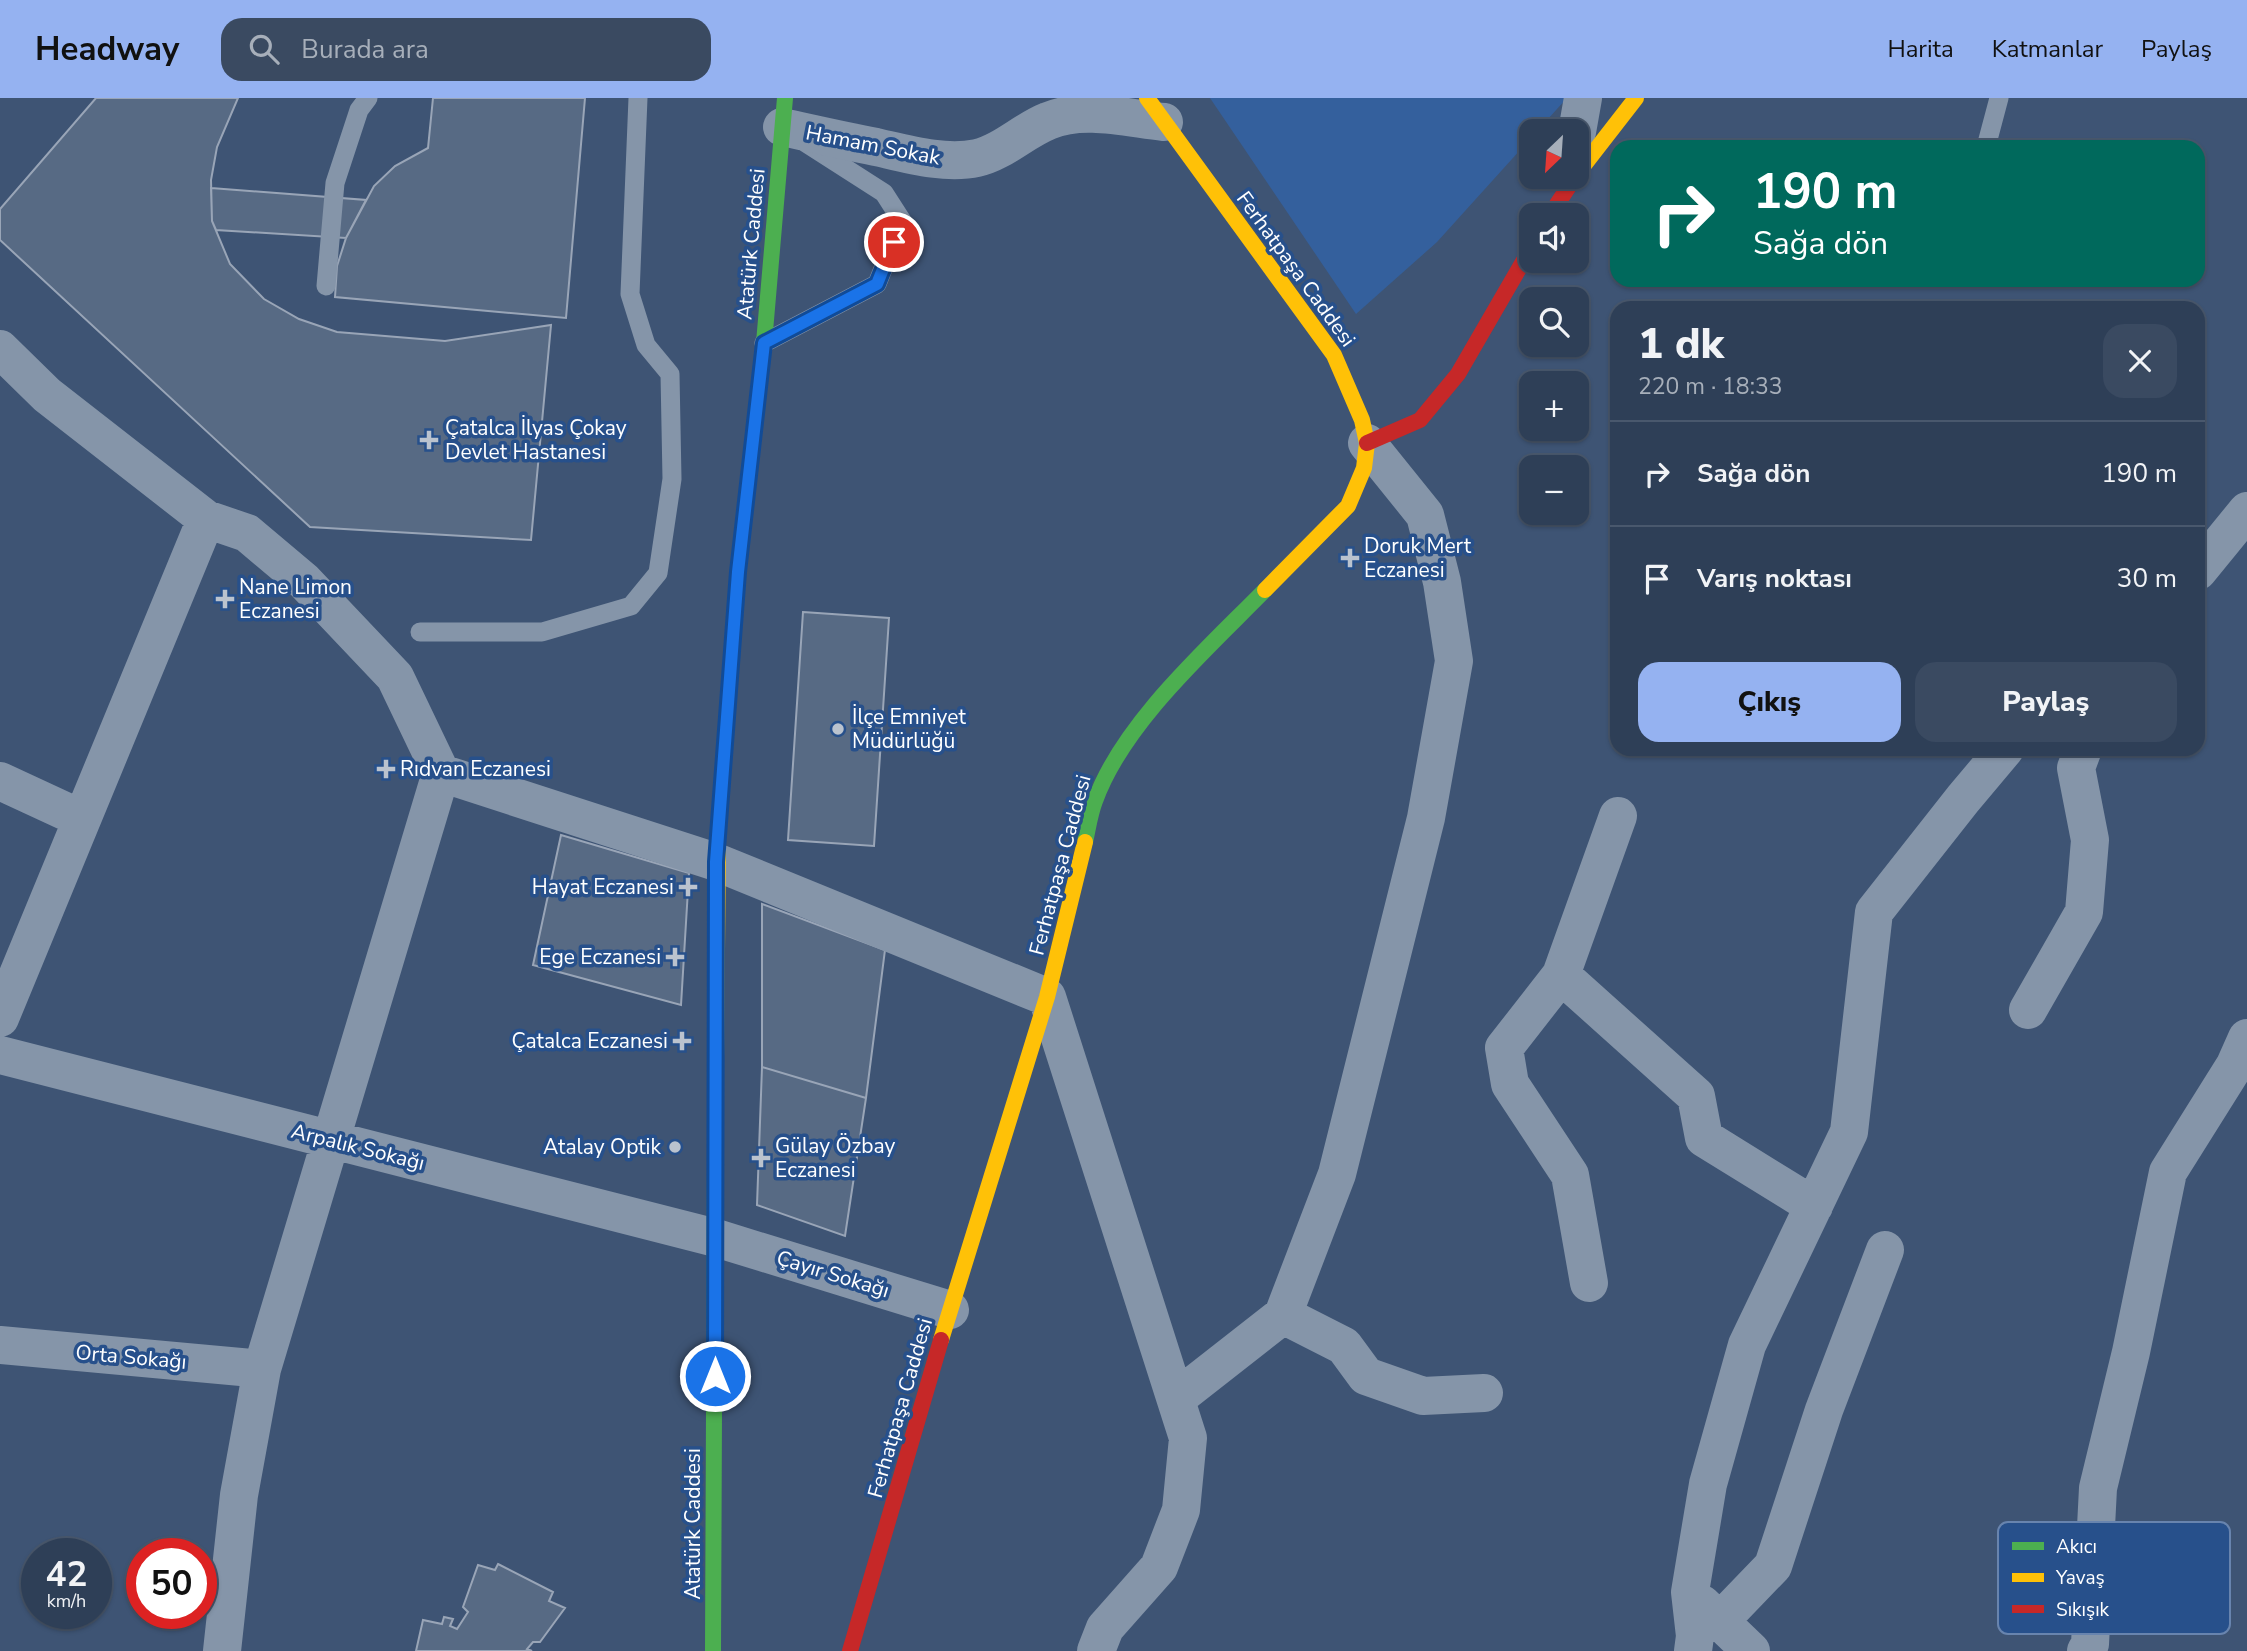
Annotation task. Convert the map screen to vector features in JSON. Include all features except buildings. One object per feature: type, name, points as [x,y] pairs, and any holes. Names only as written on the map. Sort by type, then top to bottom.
[{"type":"main road","points":[[1589,159],[1636,98]]},
{"type":"main road","name":"Ferhatpaşa Caddesi","points":[[850,1651],[950,1310],[1047,996],[1095,801],[1108,771],[1149,712],[1200,656],[1348,506],[1361,477],[1367,443],[1356,401],[1334,355],[1155,110]]},
{"type":"main road","name":"Atatürk Caddesi","points":[[713,1651],[716,862],[738,572],[764,343],[784,113]]},
{"type":"main road","points":[[1367,443],[1420,420],[1458,374],[1519,269]]},
{"type":"street","points":[[1579,119],[1583,98]]},
{"type":"street","name":"Hamam Sokak","points":[[784,113],[918,156],[963,160],[995,152],[1046,122],[1065,115],[1155,110]]},
{"type":"street","points":[[0,349],[47,395],[206,519],[247,533],[304,581],[395,677],[441,773],[262,1368],[239,1495],[222,1651]]},
{"type":"street","points":[[1177,1398],[1283,1315],[1337,1174],[1426,818],[1454,661],[1442,582],[1425,515],[1367,443]]},
{"type":"street","points":[[2205,562],[2247,511]]},
{"type":"street","points":[[0,1018],[206,519]]},
{"type":"street","points":[[1693,1651],[1695,1636],[1690,1592],[1708,1484],[1747,1345],[1849,1132],[1874,912],[2000,756]]},
{"type":"street","points":[[2028,1010],[2084,912],[2090,839],[2076,768],[2080,756]]},
{"type":"street","points":[[441,773],[716,862],[1047,996],[1188,1438],[1181,1510],[1159,1567],[1105,1628],[1096,1651]]},
{"type":"street","points":[[0,782],[82,819]]},
{"type":"street","points":[[1589,1283],[1570,1175],[1510,1084],[1504,1048],[1561,975],[1618,816]]},
{"type":"street","points":[[1561,975],[1696,1096],[1704,1138],[1814,1206]]},
{"type":"street","points":[[2096,1522],[2098,1488],[2132,1352],[2168,1172],[2235,1065],[2247,1038]]},
{"type":"street","name":"Arpalık Sokağı","points":[[0,1055],[716,1238]]},
{"type":"street","name":"Çayır Sokağı","points":[[716,1238],[950,1310]]},
{"type":"street","points":[[1720,1621],[1773,1566],[1824,1410],[1885,1250]]},
{"type":"street","points":[[1283,1315],[1344,1346],[1366,1377],[1423,1396],[1484,1393]]},
{"type":"street","name":"Orta Sokağı","points":[[0,1345],[262,1368]]},
{"type":"street","points":[[1690,1592],[1751,1651]]},
{"type":"street","points":[[2086,1651],[2091,1634]]},
{"type":"lane","points":[[326,286],[335,183],[359,110],[368,98]]},
{"type":"lane","points":[[420,632],[542,632],[631,606],[658,573],[673,479],[670,374],[646,345],[630,294],[638,98]]},
{"type":"lane","points":[[1988,140],[1999,98]]},
{"type":"lane","points":[[764,343],[877,284],[902,221],[884,193],[784,113]]},
{"type":"shaded area","points":[[1210,98],[1567,98],[1548,119],[1519,119],[1519,151],[1437,242],[1356,314]]},
{"type":"traffic: fast","points":[[746,500],[764,343],[785,98]]},
{"type":"traffic: fast","points":[[1085,842],[1095,801],[1125,743],[1169,688],[1265,590]]},
{"type":"traffic: fast","points":[[713,1651],[715,1169]]},
{"type":"traffic: slow","points":[[1147,98],[1334,355],[1362,420],[1367,443],[1364,468],[1348,506],[1265,590]]},
{"type":"traffic: slow","points":[[1589,159],[1636,98]]},
{"type":"traffic: slow","points":[[715,1169],[718,840]]},
{"type":"traffic: slow","points":[[941,1340],[1047,997],[1085,842]]},
{"type":"traffic: jam","points":[[1558,203],[1567,189]]},
{"type":"traffic: jam","points":[[1367,443],[1420,420],[1458,374],[1519,269]]},
{"type":"traffic: jam","points":[[718,840],[746,500]]},
{"type":"traffic: jam","points":[[850,1651],[941,1340]]},
{"type":"place","name":"Çatalca İlyas Çokay Devlet Hastanesi","points":[[429,440]]},
{"type":"place","name":"Doruk Mert Eczanesi","points":[[1350,558]]},
{"type":"place","name":"Nane Limon Eczanesi","points":[[225,599]]},
{"type":"place","name":"İlçe Emniyet Müdürlüğü","points":[[838,729]]},
{"type":"place","name":"Rıdvan Eczanesi","points":[[386,769]]},
{"type":"place","name":"Hayat Eczanesi","points":[[688,887]]},
{"type":"place","name":"Ege Eczanesi","points":[[675,957]]},
{"type":"place","name":"Çatalca Eczanesi","points":[[682,1041]]},
{"type":"place","name":"Atalay Optik","points":[[675,1147]]},
{"type":"place","name":"Gülay Özbay Eczanesi","points":[[761,1158]]},
{"type":"route","points":[[715,1376],[716,862],[738,572],[764,343],[877,284],[894,242]]}]
